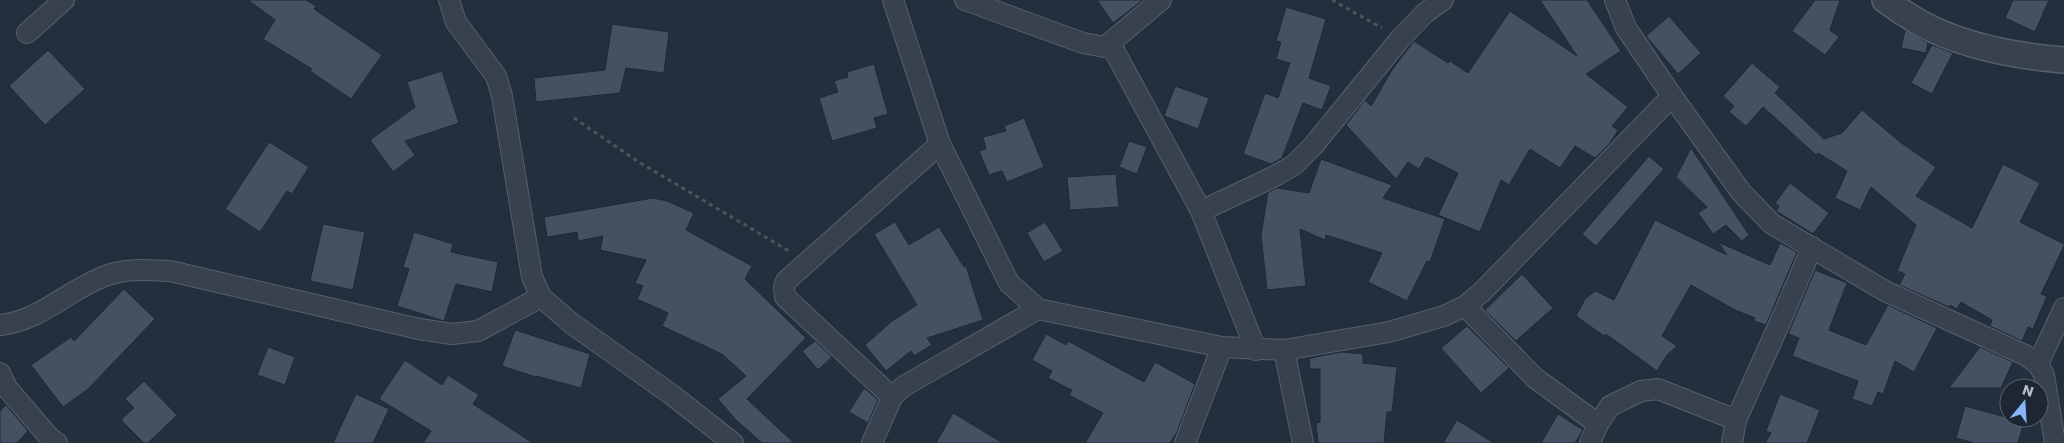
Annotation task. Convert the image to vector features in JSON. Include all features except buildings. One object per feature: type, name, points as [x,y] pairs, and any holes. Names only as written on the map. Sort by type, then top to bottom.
[{"type":"street","points":[[27,33],[64,0]]},
{"type":"street","points":[[449,0],[456,22],[496,76],[502,96],[532,276],[541,297],[571,323],[672,395],[727,442]]},
{"type":"street","points":[[893,0],[940,144],[1009,283],[1038,309],[1222,347],[1284,350],[1389,332],[1444,316],[1465,306],[1482,292],[1672,96]]},
{"type":"street","points":[[965,0],[1084,43],[1105,47],[1161,0]]},
{"type":"street","points":[[1201,211],[1273,177],[1294,164],[1313,146],[1400,39],[1425,13],[1443,0]]},
{"type":"street","points":[[1615,0],[1626,28],[1672,96],[1741,192],[1772,224],[1886,291],[2025,356],[2038,364],[2044,375],[2055,443]]},
{"type":"street","points":[[1885,0],[1920,23],[1949,37],[1980,47],[2035,58],[2064,60]]},
{"type":"street","points":[[1110,43],[1201,211],[1256,350]]},
{"type":"street","points":[[892,397],[785,296],[784,287],[786,281],[940,144]]},
{"type":"street","points":[[1732,443],[1736,420],[1812,247]]},
{"type":"street","points":[[0,325],[15,324],[36,315],[105,276],[138,269],[170,271],[419,329],[452,334],[478,331],[541,297]]},
{"type":"street","points":[[1465,306],[1535,378],[1598,424]]},
{"type":"street","points":[[2038,364],[2064,308]]},
{"type":"street","points":[[872,443],[892,397],[904,386],[1038,309]]},
{"type":"street","points":[[1185,443],[1222,347]]},
{"type":"street","points":[[1284,350],[1303,443]]},
{"type":"street","points":[[0,373],[8,388],[49,437],[57,443]]},
{"type":"street","points":[[1590,443],[1598,424],[1610,406],[1641,391],[1658,389],[1736,420]]},
{"type":"path","points":[[1332,0],[1400,39]]},
{"type":"path","points":[[574,118],[637,161],[809,262]]}]
